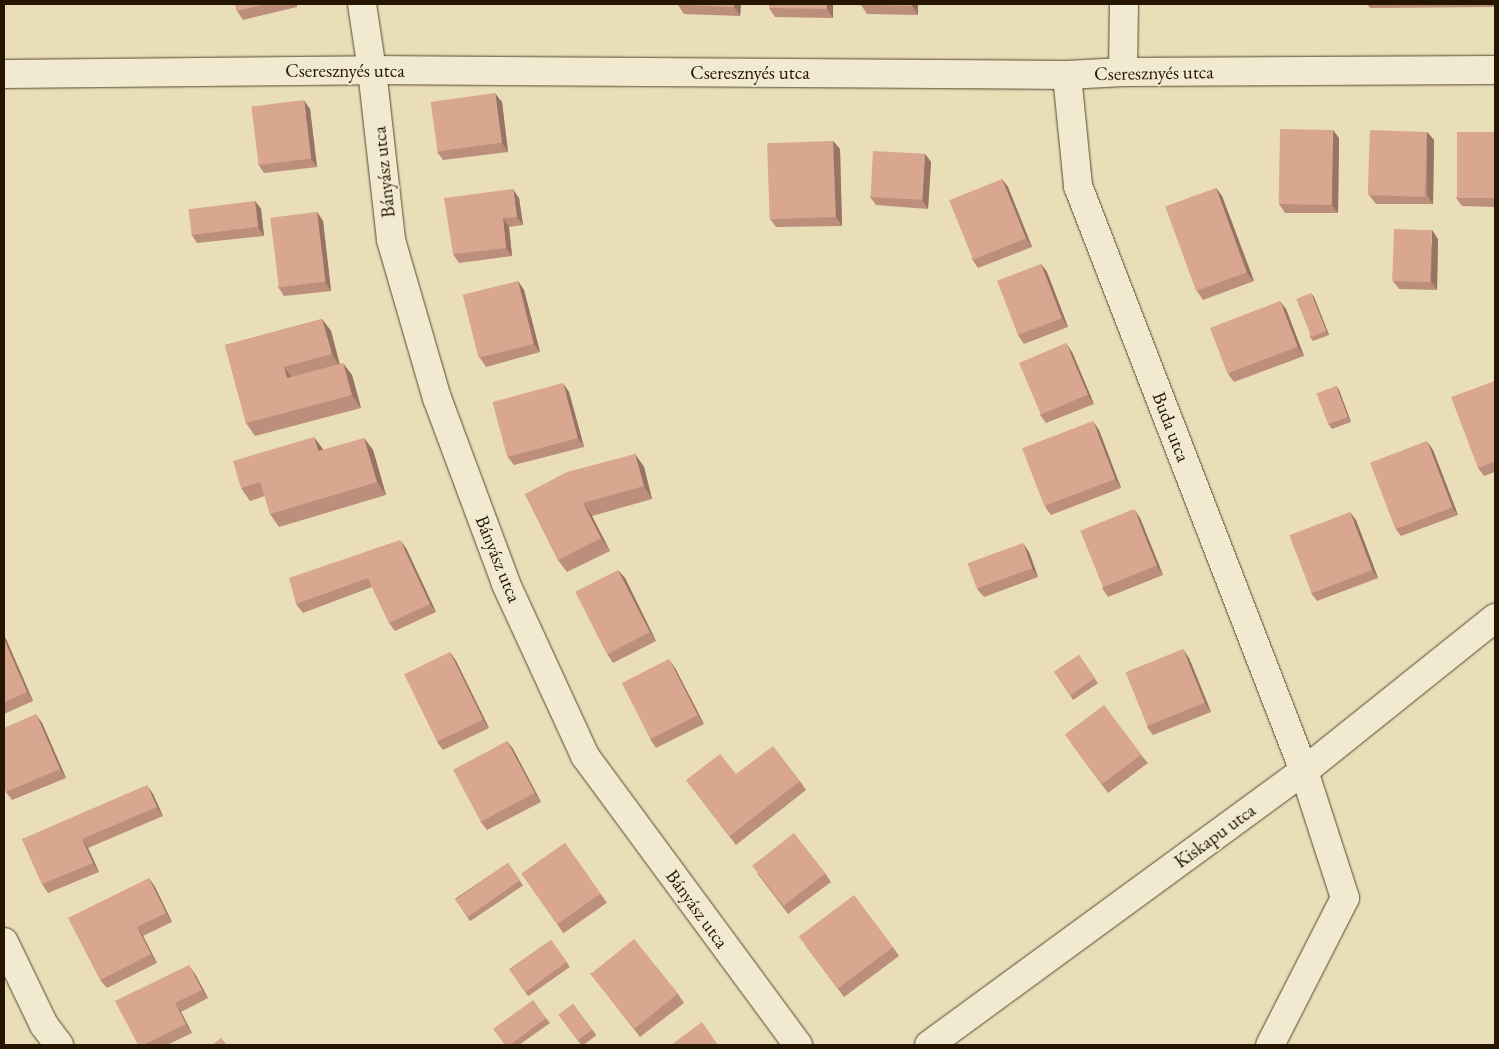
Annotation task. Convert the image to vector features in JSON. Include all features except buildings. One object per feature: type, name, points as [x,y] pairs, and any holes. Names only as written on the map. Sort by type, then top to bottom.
[{"type":"street","name":"Bányász utca","points":[[362,4],[372,70],[391,240],[437,398],[506,584],[586,756],[798,1045]]},
{"type":"street","points":[[1123,72],[1124,4]]},
{"type":"street","name":"Cseresznyés utca","points":[[4,74],[372,70],[1067,75],[1123,72],[1495,70]]},
{"type":"street","name":"Buda utca","points":[[1067,75],[1078,186],[1304,771],[1345,898],[1270,1045]]},
{"type":"street","name":"Kiskapu utca","points":[[929,1045],[1304,771],[1495,618]]},
{"type":"street","points":[[4,942],[44,1025],[59,1045]]}]
